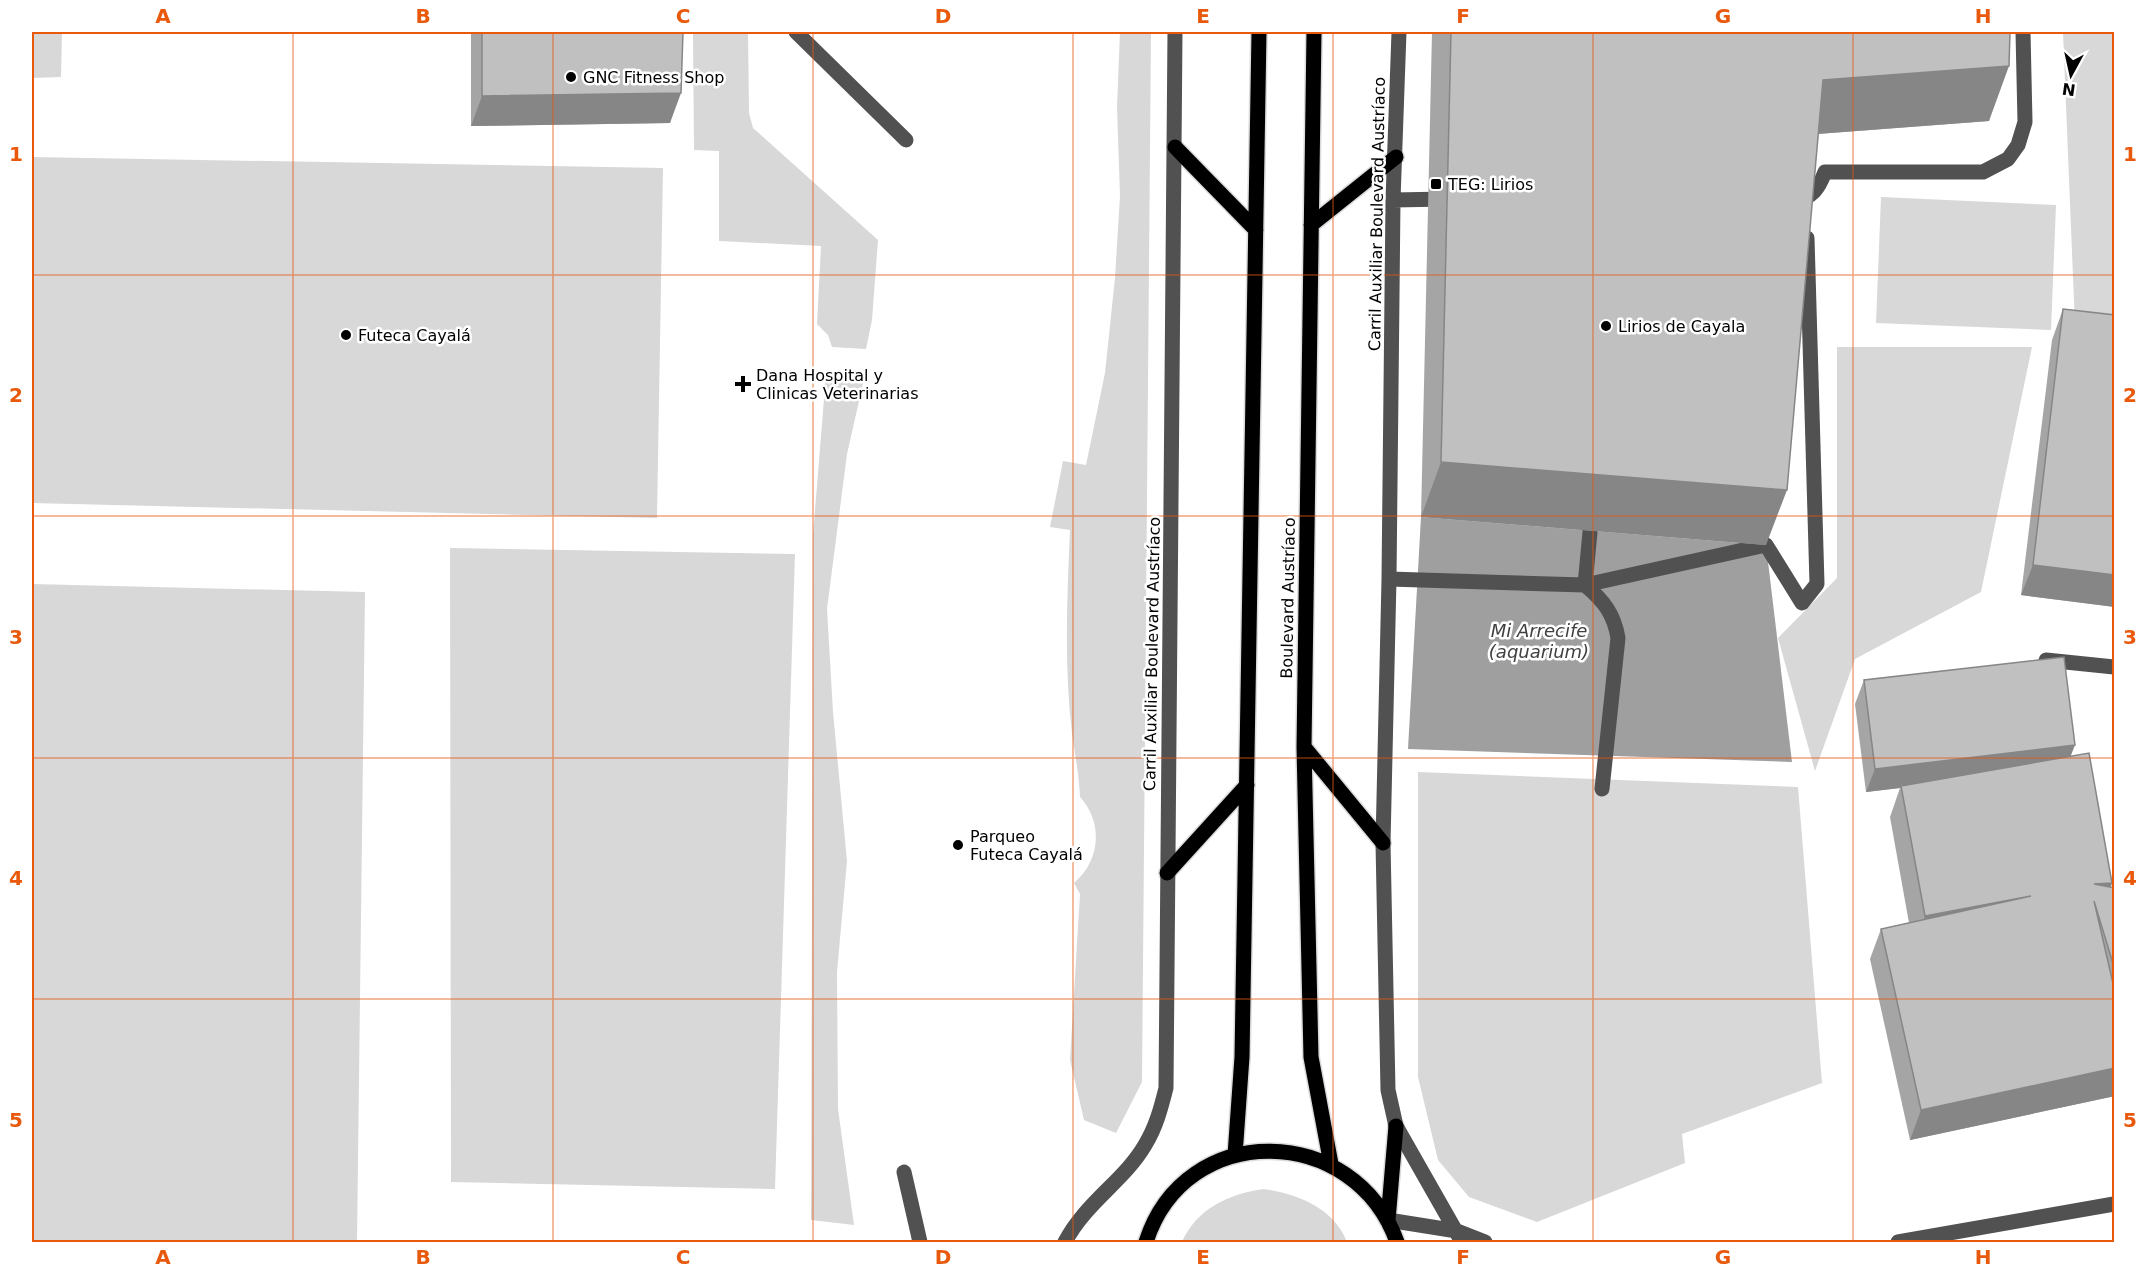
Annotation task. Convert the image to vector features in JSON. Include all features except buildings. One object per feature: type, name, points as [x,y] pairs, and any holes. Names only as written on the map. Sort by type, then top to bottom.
[{"type":"main road","points":[[1235,1155],[1242,1057],[1259,32]]},
{"type":"main road","name":"Boulevard Austríaco","points":[[1314,32],[1304,747],[1311,1057],[1330,1164]]},
{"type":"main road","points":[[1175,147],[1256,230]]},
{"type":"main road","points":[[1311,225],[1396,157]]},
{"type":"main road","points":[[1304,747],[1383,843]]},
{"type":"main road","points":[[1167,873],[1247,785]]},
{"type":"main road","points":[[1388,1220],[1396,1126]]},
{"type":"main road","points":[[1146,1242],[1151,1225],[1172,1194],[1201,1170],[1235,1155],[1267,1151],[1300,1153],[1330,1164],[1354,1179],[1374,1199],[1388,1220],[1397,1242]]},
{"type":"street","points":[[796,32],[906,140]]},
{"type":"street","name":"Carril Auxiliar Boulevard Austríaco","points":[[1065,1242],[1076,1220],[1145,1146],[1159,1118],[1166,1088],[1175,32]]},
{"type":"street","name":"Carril Auxiliar Boulevard Austríaco","points":[[1399,32],[1393,200],[1389,579],[1383,843],[1388,1090],[1396,1126],[1460,1237]]},
{"type":"street","points":[[1389,579],[1585,585],[1767,545],[1802,603],[1817,584],[1806,210],[1825,172],[1983,172],[2008,159],[2018,145],[2025,122],[2023,32]]},
{"type":"street","points":[[1393,200],[1461,199]]},
{"type":"street","points":[[1783,199],[1806,210]]},
{"type":"street","points":[[1585,585],[1594,491]]},
{"type":"street","points":[[1585,585],[1604,601],[1615,621],[1618,638],[1602,789]]},
{"type":"street","points":[[2034,663],[2051,659],[2115,667]]},
{"type":"street","points":[[904,1172],[921,1242]]},
{"type":"street","points":[[1898,1242],[2115,1204]]},
{"type":"street","points":[[1388,1220],[1485,1242]]},
{"type":"shaded area","points":[[32,32],[62,32],[61,77],[32,78]]},
{"type":"shaded area","points":[[693,32],[748,32],[749,113],[753,128],[878,240],[872,320],[866,349],[832,347],[828,335],[817,324],[821,246],[719,241],[719,151],[694,150]]},
{"type":"shaded area","points":[[1120,32],[1151,32],[1142,1082],[1116,1133],[1084,1120],[1070,1060],[1080,894],[1074,883],[1090,863],[1096,841],[1093,818],[1080,797],[1069,708],[1067,632],[1070,530],[1050,527],[1063,461],[1086,465],[1105,373],[1115,278],[1120,196],[1117,107]]},
{"type":"shaded area","points":[[2063,32],[2114,32],[2114,353],[2076,350]]},
{"type":"shaded area","name":"Futeca Cayalá","points":[[32,157],[663,168],[657,518],[32,503]]},
{"type":"shaded area","points":[[1881,197],[2056,205],[2051,330],[1876,323]]},
{"type":"shaded area","points":[[1837,347],[2032,347],[1981,592],[1855,659],[1815,771],[1778,638],[1837,578]]},
{"type":"shaded area","points":[[826,374],[865,375],[847,454],[827,609],[833,712],[847,861],[837,972],[838,1109],[854,1225],[811,1220],[813,535]]},
{"type":"shaded area","points":[[450,548],[795,554],[775,1189],[451,1182]]},
{"type":"shaded area","points":[[32,584],[365,592],[357,1242],[32,1242]]},
{"type":"shaded area","points":[[1418,772],[1798,787],[1822,1083],[1682,1134],[1685,1163],[1537,1222],[1469,1197],[1438,1160],[1418,1077]]},
{"type":"shaded area","points":[[1264,1189],[1302,1199],[1324,1212],[1341,1230],[1347,1242],[1182,1242],[1188,1230],[1205,1212],[1227,1199]]},
{"type":"water","name":"Mi Arrecife (aquarium)","points":[[1421,517],[1766,545],[1792,762],[1408,749]]},
{"type":"place","name":"GNC Fitness Shop","points":[[571,77]]},
{"type":"place","name":"TEG: Lirios","points":[[1436,184]]},
{"type":"place","name":"Lirios de Cayala","points":[[1606,326]]},
{"type":"place","name":"Futeca Cayalá","points":[[346,335]]},
{"type":"place","name":"Dana Hospital y Clinicas Veterinarias","points":[[743,384]]},
{"type":"place","name":"Parqueo Futeca Cayalá","points":[[958,845]]}]
